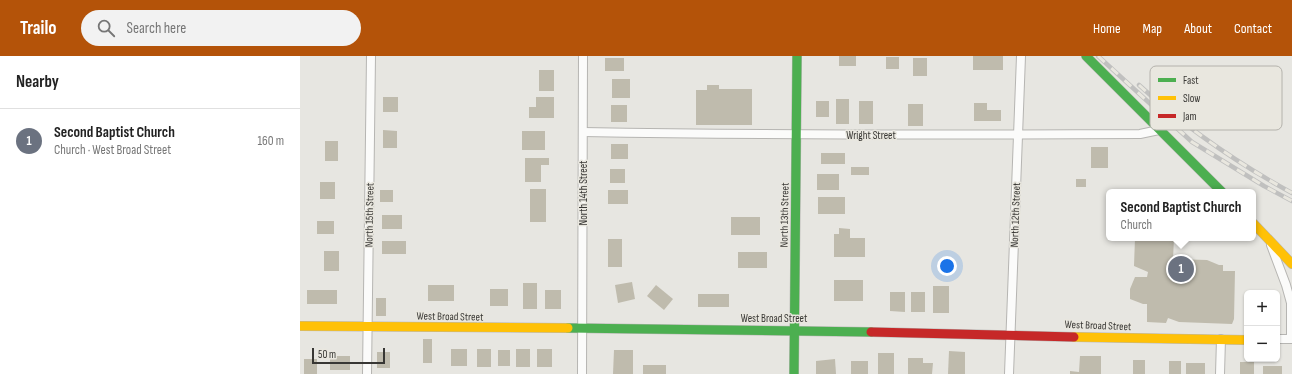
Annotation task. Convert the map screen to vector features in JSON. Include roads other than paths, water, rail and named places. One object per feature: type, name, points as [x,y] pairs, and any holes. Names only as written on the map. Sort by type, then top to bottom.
[{"type":"street","name":"North 15th Street","points":[[367,374],[371,56]]},
{"type":"street","name":"North 14th Street","points":[[582,374],[583,56]]},
{"type":"street","name":"North 13th Street","points":[[794,374],[798,56]]},
{"type":"street","name":"North 12th Street","points":[[1009,374],[1021,56]]},
{"type":"street","points":[[1086,56],[1150,121]]},
{"type":"street","name":"Wright Street","points":[[583,132],[797,135],[1017,135],[1140,134],[1159,130]]},
{"type":"street","points":[[1159,130],[1219,189]]},
{"type":"street","points":[[1256,226],[1292,264]]},
{"type":"street","points":[[1270,241],[1291,301],[1291,339],[1280,340]]},
{"type":"street","name":"West Broad Street","points":[[300,326],[795,330],[1244,340]]},
{"type":"street","points":[[1220,374],[1221,339]]},
{"type":"railway","points":[[1098,56],[1150,104]]},
{"type":"railway","points":[[1139,85],[1150,94]]},
{"type":"railway","points":[[1179,130],[1192,142],[1264,186],[1292,201]]},
{"type":"railway","points":[[1193,130],[1232,157],[1292,193]]},
{"type":"place","name":"Second Baptist Church","points":[[1181,269]]}]
